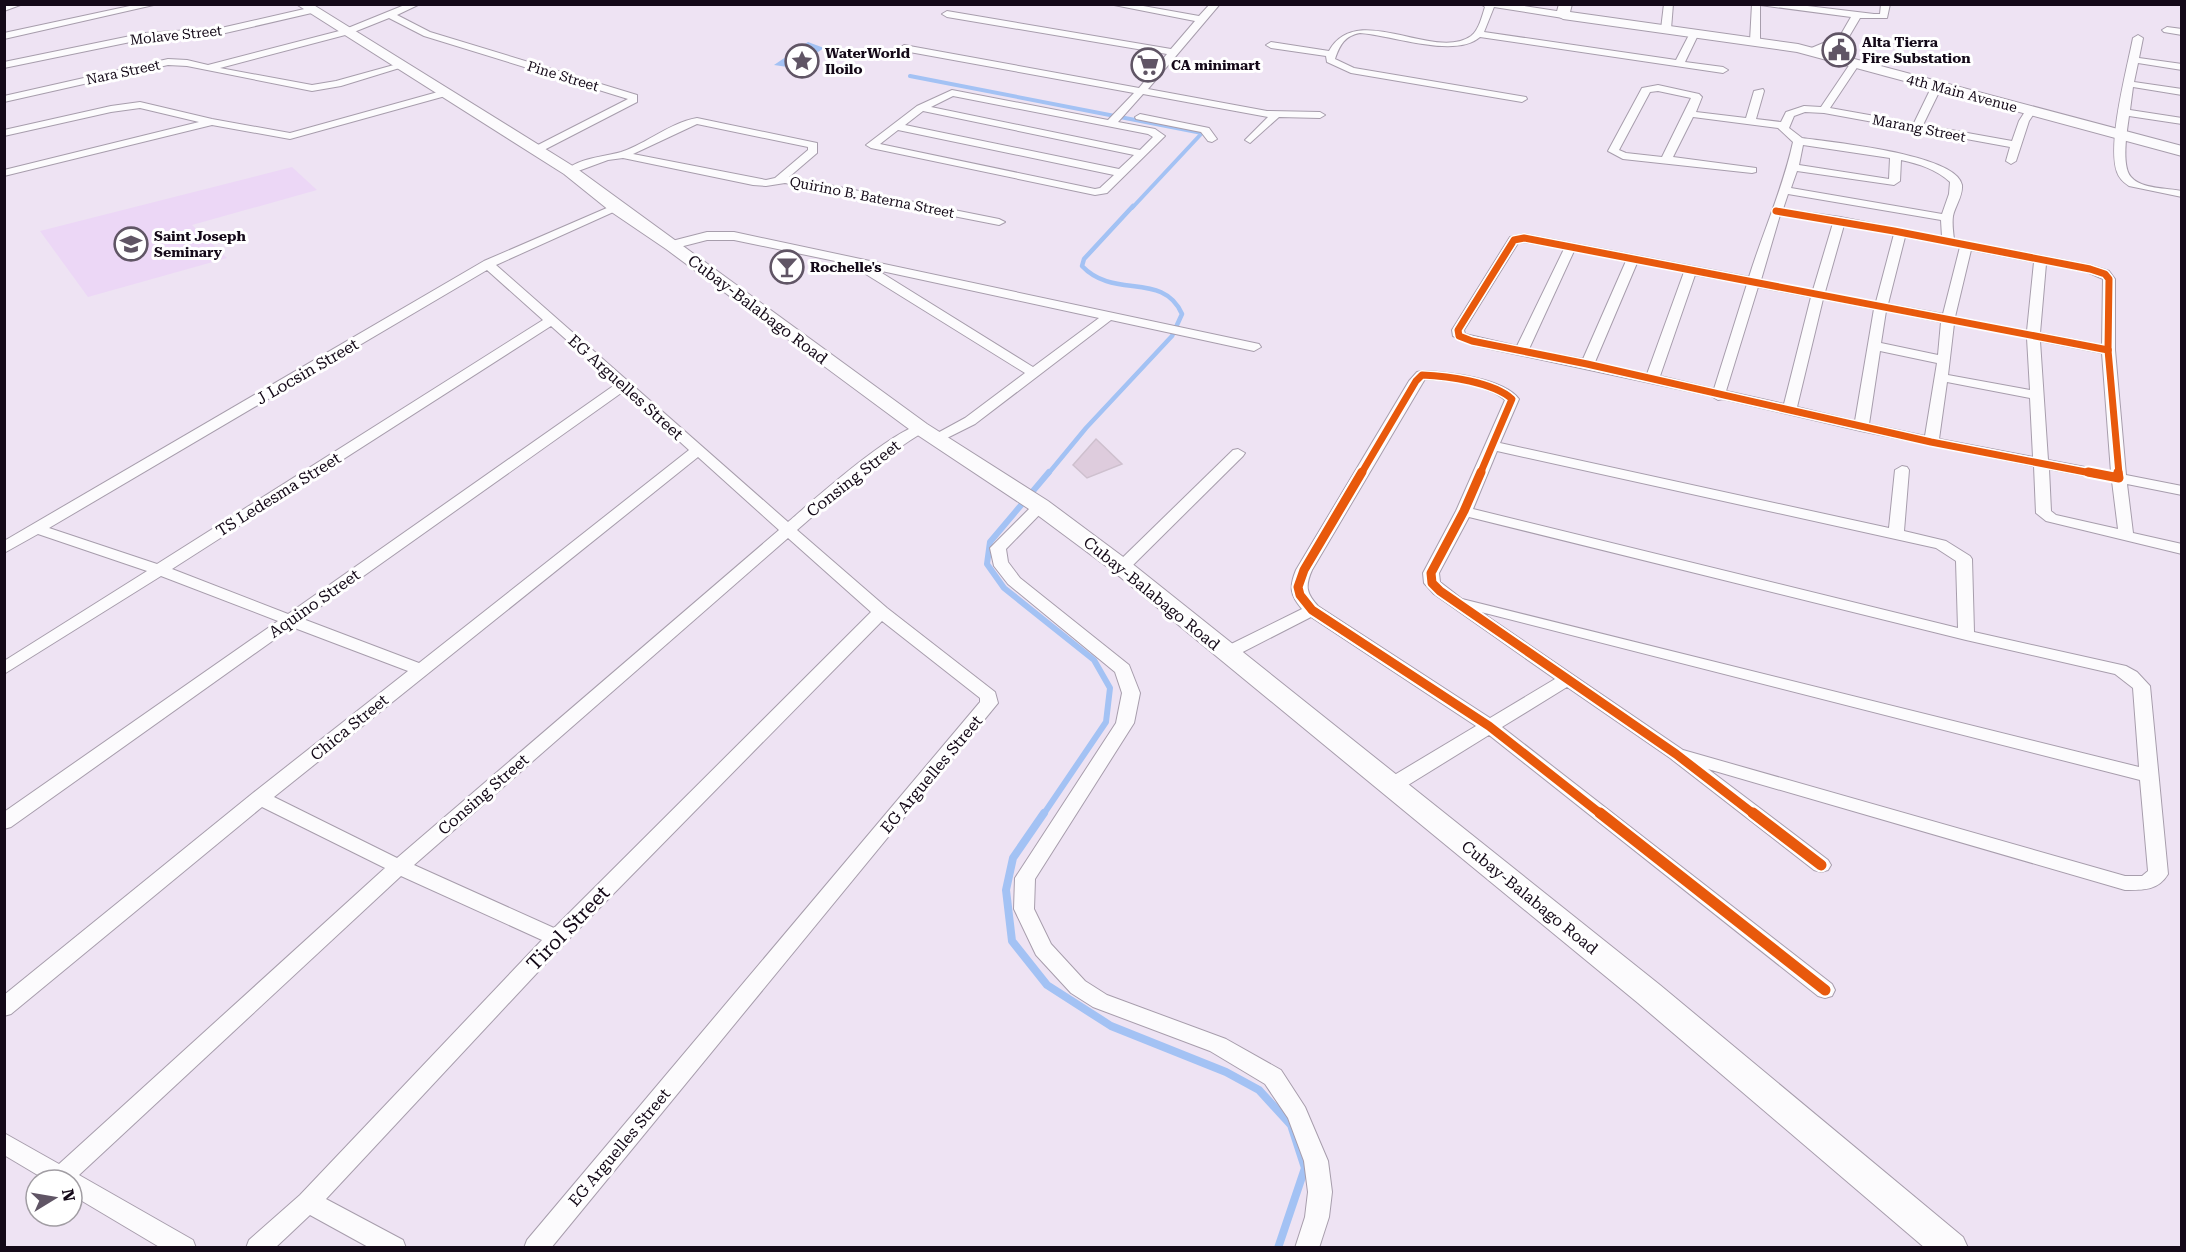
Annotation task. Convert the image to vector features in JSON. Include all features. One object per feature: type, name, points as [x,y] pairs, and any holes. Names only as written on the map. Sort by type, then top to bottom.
[{"type":"main road","name":"Cubay-Balabago Road","points":[[308,8],[538,149],[920,428],[1035,502],[1122,567],[1649,994],[1952,1248]]},
{"type":"main road","name":"4th Main Avenue","points":[[1564,10],[1580,11],[1666,29],[1812,51],[2030,112],[2181,151]]},
{"type":"street","points":[[4,8],[19,4]]},
{"type":"street","points":[[4,36],[154,4]]},
{"type":"street","name":"Nara Street","points":[[4,99],[168,62],[187,63],[208,68],[346,32],[416,4]]},
{"type":"street","points":[[1113,4],[1201,19]]},
{"type":"street","points":[[1117,118],[1216,4]]},
{"type":"street","points":[[1485,4],[1564,10]]},
{"type":"street","points":[[1666,29],[1669,4]]},
{"type":"street","points":[[1755,41],[1756,4]]},
{"type":"street","points":[[1764,4],[1884,16],[1886,4]]},
{"type":"street","points":[[1490,5],[1478,34],[1467,43],[1459,44],[1375,32],[1351,32],[1344,36],[1332,54],[1332,62],[1351,70],[1522,99]]},
{"type":"street","name":"Molave Street","points":[[4,65],[145,36],[220,31],[308,8]]},
{"type":"street","points":[[947,14],[1173,52]]},
{"type":"street","name":"Pine Street","points":[[390,15],[427,34],[633,98],[632,102],[538,149]]},
{"type":"street","points":[[1812,51],[1844,38],[1857,15]]},
{"type":"street","points":[[2167,30],[2181,32]]},
{"type":"street","points":[[1679,64],[1694,33]]},
{"type":"street","points":[[1478,34],[1723,70]]},
{"type":"street","points":[[2138,38],[2120,135],[2122,174],[2127,180],[2139,185],[2181,194]]},
{"type":"street","points":[[1271,45],[1332,54]]},
{"type":"street","points":[[904,48],[1276,115],[1320,115]]},
{"type":"street","points":[[2134,60],[2181,67]]},
{"type":"street","points":[[1824,110],[1855,63]]},
{"type":"street","points":[[208,68],[312,88],[337,84],[401,66]]},
{"type":"street","points":[[2130,84],[2181,92]]},
{"type":"street","points":[[1917,127],[1937,86]]},
{"type":"street","points":[[1666,159],[1697,97],[1658,88],[1646,90],[1613,151],[1623,156],[1659,162],[1666,159],[1752,170]]},
{"type":"street","points":[[1749,122],[1759,91]]},
{"type":"street","points":[[4,133],[127,106],[150,107],[212,122],[290,136],[445,93]]},
{"type":"street","points":[[1117,118],[1159,134],[1104,190],[1084,191],[871,145],[899,120],[951,93],[1205,130],[1212,139]]},
{"type":"street","points":[[921,108],[1141,153]]},
{"type":"street","name":"Marang Street","points":[[1785,126],[1788,117],[1794,112],[1804,109],[1824,110],[2014,145]]},
{"type":"street","points":[[2011,161],[2014,145],[2030,112]]},
{"type":"street","points":[[2125,112],[2181,121]]},
{"type":"street","points":[[1690,114],[1785,126],[1783,129],[1786,133],[1799,141],[1896,156],[1933,166],[1954,180],[1956,187],[1947,218],[1948,240]]},
{"type":"street","points":[[1250,140],[1276,115]]},
{"type":"street","points":[[899,120],[1121,173]]},
{"type":"street","points":[[623,155],[687,123],[697,121],[813,145],[813,151],[779,180]]},
{"type":"street","points":[[4,174],[212,122]]},
{"type":"street","points":[[1718,396],[1756,282],[1776,211],[1793,167],[1799,141]]},
{"type":"street","name":"Quirino B. Baterna Street","points":[[570,171],[606,157],[623,155],[753,182],[766,183],[779,180],[999,222]]},
{"type":"street","points":[[1793,167],[1890,183],[1894,181],[1896,156]]},
{"type":"street","points":[[1784,190],[1947,218]]},
{"type":"street","name":"J Locsin Street","points":[[4,548],[488,264],[616,207]]},
{"type":"street","points":[[1776,211],[1948,240],[1966,246],[2100,271],[2108,276],[2108,350],[2126,536]]},
{"type":"street","points":[[1790,411],[1818,293],[1840,220]]},
{"type":"street","points":[[1861,427],[1881,305],[1901,231]]},
{"type":"street","points":[[672,245],[707,236],[734,236],[1109,316],[1160,324],[1254,347]]},
{"type":"street","points":[[2108,350],[1531,239],[1514,240],[1458,330],[1459,336],[1464,339],[1587,364],[1718,396],[1931,442],[2181,490]]},
{"type":"street","points":[[1522,350],[1571,246]]},
{"type":"street","points":[[1931,442],[1948,318],[1966,246]]},
{"type":"street","points":[[1587,364],[1633,260]]},
{"type":"street","points":[[2040,260],[2033,335],[2046,516],[2181,549]]},
{"type":"street","name":"EG Arguelles Street","points":[[488,264],[881,612],[989,696],[989,703],[536,1248]]},
{"type":"street","points":[[858,264],[1035,374]]},
{"type":"street","points":[[1652,379],[1691,270]]},
{"type":"street","points":[[937,439],[970,422],[1109,316]]},
{"type":"street","name":"TS Ledesma Street","points":[[4,669],[552,320]]},
{"type":"street","points":[[1876,346],[1944,360]]},
{"type":"street","points":[[1821,865],[1676,754],[1432,583],[1431,573],[1464,511],[1512,399],[1502,390],[1443,376],[1422,375],[1416,381],[1297,584],[1298,594],[1312,610],[1489,726],[1825,990]]},
{"type":"street","points":[[1940,377],[2036,395]]},
{"type":"street","name":"Aquino Street","points":[[4,822],[624,385]]},
{"type":"street","name":"Consing Street","points":[[79,1168],[399,867],[840,485],[892,445],[920,428]]},
{"type":"street","points":[[1493,446],[1941,544],[1964,559],[1966,634]]},
{"type":"street","name":"Chica Street","points":[[4,1008],[260,798],[697,451]]},
{"type":"street","points":[[1122,567],[1238,453]]},
{"type":"street","points":[[1896,535],[1902,470]]},
{"type":"street","points":[[1035,502],[998,548],[1001,567],[1014,581],[1123,669],[1131,693],[1125,723],[1025,878],[1024,909],[1043,949],[1078,987],[1100,1001],[1218,1045],[1273,1077],[1297,1114],[1316,1161],[1320,1192],[1317,1217],[1307,1248]]},
{"type":"street","points":[[1464,511],[2120,670],[2132,676],[2141,686],[2158,874],[2145,883],[2125,884],[1676,754]]},
{"type":"street","points":[[38,529],[159,570],[421,670]]},
{"type":"street","points":[[1455,600],[2148,776]]},
{"type":"street","points":[[1227,653],[1312,610]]},
{"type":"street","name":"Tirol Street","points":[[258,1248],[308,1202],[557,938],[881,612]]},
{"type":"street","points":[[1392,785],[1567,679]]},
{"type":"street","points":[[260,798],[399,867],[557,938]]},
{"type":"street","points":[[4,1143],[46,1168]]},
{"type":"street","points":[[84,1190],[184,1248]]},
{"type":"street","points":[[308,1202],[394,1248]]},
{"type":"shaded area","name":"Saint Joseph Seminary","points":[[292,167],[317,190],[192,225],[227,258],[88,297],[40,231]]},
{"type":"water","points":[[808,42],[824,48],[794,68],[774,65]]},
{"type":"building","points":[[1096,439],[1122,464],[1087,478],[1073,465]]},
{"type":"waterway","points":[[910,76],[1202,133],[1132,208]]},
{"type":"waterway","points":[[1048,474],[1086,428],[1172,336],[1182,314],[1174,301],[1163,293],[1108,282],[1082,266],[1084,259],[1133,206]]},
{"type":"waterway","points":[[1043,815],[1106,722],[1110,688],[1094,660],[1004,588],[987,564],[990,542],[1049,472]]},
{"type":"waterway","points":[[1044,813],[1013,858],[1006,890],[1012,941],[1047,985],[1111,1026],[1226,1072],[1259,1090],[1291,1125],[1305,1168],[1278,1248]]},
{"type":"cycle path","points":[[1776,211],[1894,231],[2090,269],[2105,274],[2109,279],[2108,350],[2119,478],[1931,442],[1587,364],[1472,341],[1459,336],[1458,330],[1512,243],[1514,240],[1524,238],[2108,350]]},
{"type":"cycle path","points":[[1821,865],[1676,754],[1440,591],[1432,583],[1431,573],[1464,511],[1512,399],[1502,390],[1443,376],[1422,375],[1416,381],[1304,570],[1298,587],[1300,595],[1312,610],[1489,726],[1825,990]]},
{"type":"place","name":"Alta Tierra Fire Substation","points":[[1839,50]]},
{"type":"place","name":"WaterWorld Iloilo","points":[[802,61]]},
{"type":"place","name":"CA minimart","points":[[1148,65]]},
{"type":"place","name":"Saint Joseph Seminary","points":[[131,244]]},
{"type":"place","name":"Rochelle's","points":[[787,267]]}]
